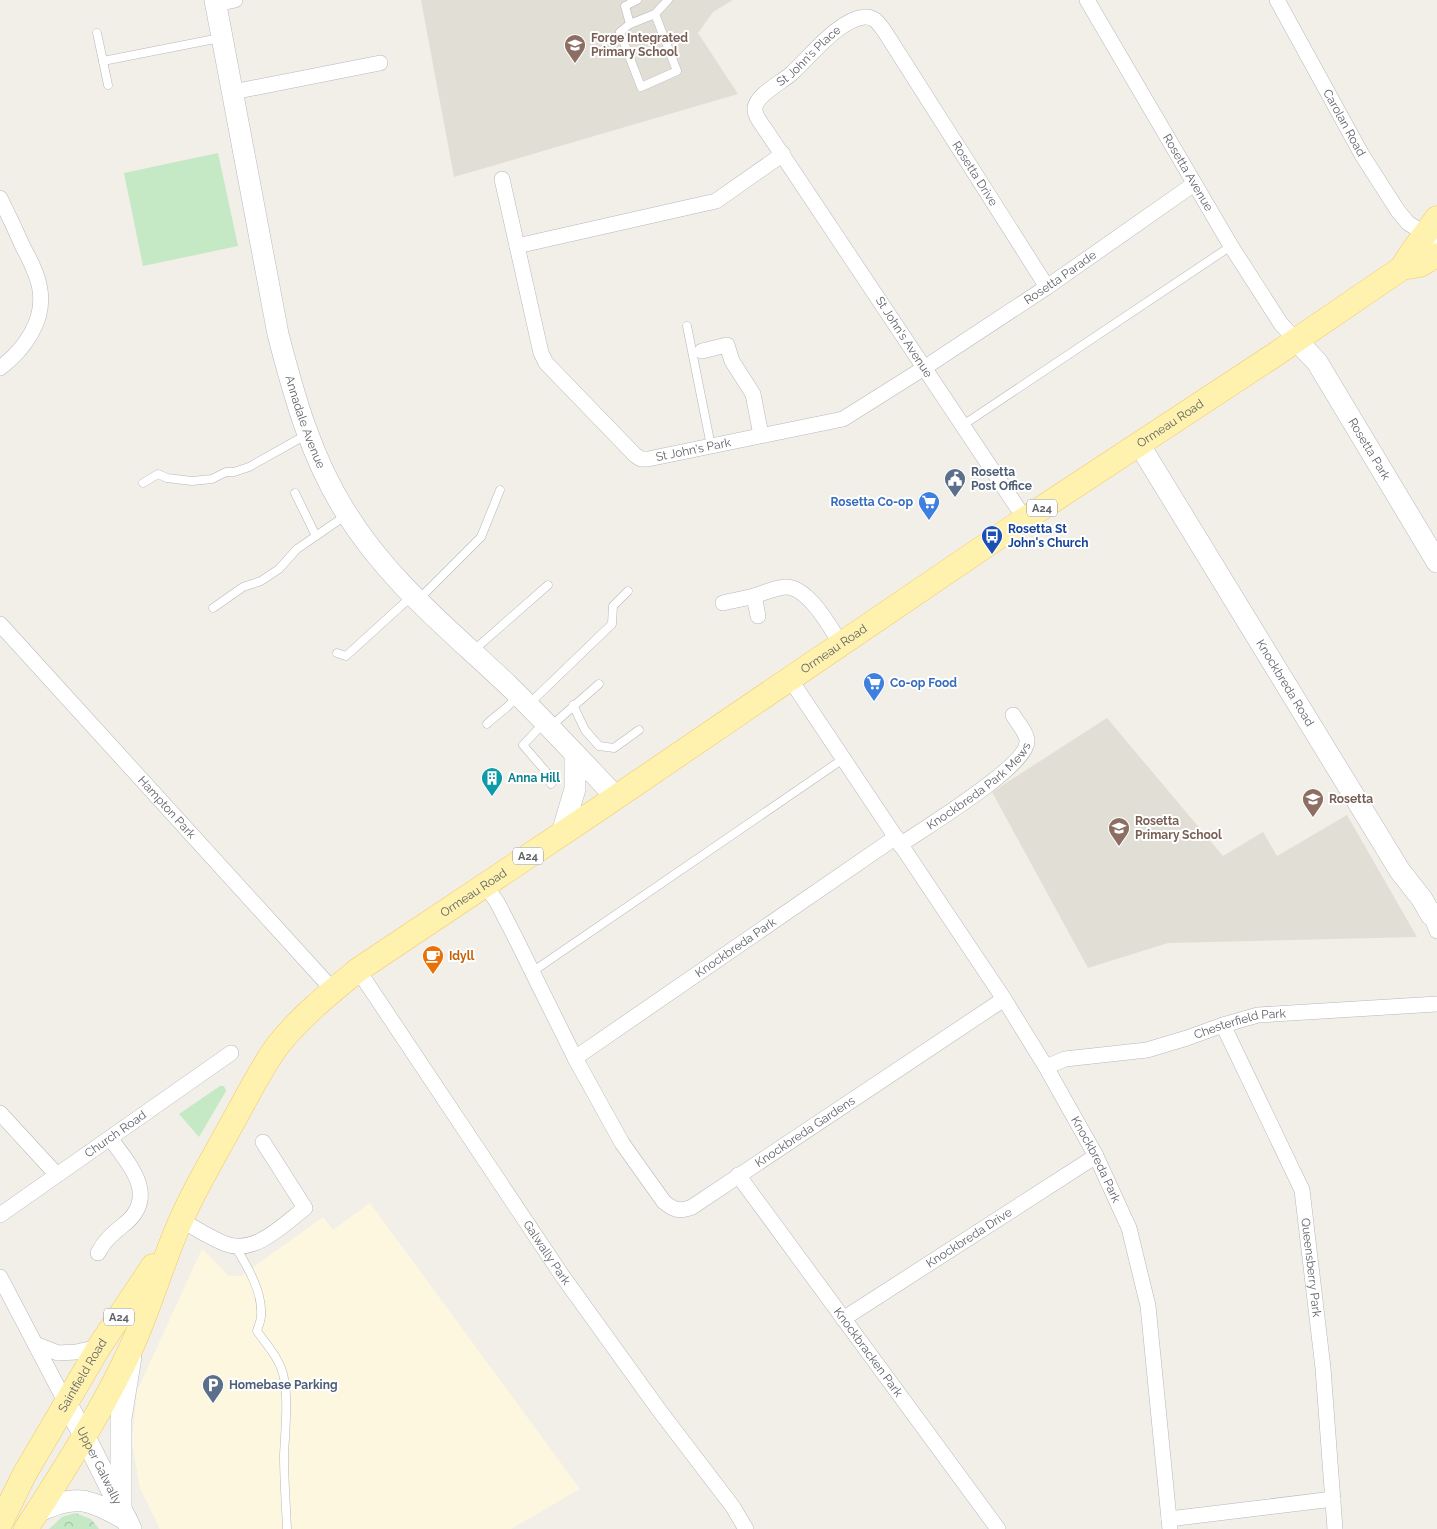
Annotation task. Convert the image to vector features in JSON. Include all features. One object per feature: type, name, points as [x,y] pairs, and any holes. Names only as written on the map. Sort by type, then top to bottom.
[{"type":"main road","name":"Ormeau Road","points":[[278,1046],[298,1022],[358,970],[616,797],[1025,518],[1402,268],[1411,251],[1434,238]]},
{"type":"main road","name":"Saintfield Road","points":[[31,1521],[120,1372],[133,1344],[178,1227],[208,1166],[259,1075],[278,1046]]},
{"type":"main road","name":"Saintfield Road","points":[[0,1524],[24,1475],[99,1347],[178,1227]]},
{"type":"main road","points":[[66,1403],[93,1386],[153,1293]]},
{"type":"main road","points":[[3,1529],[43,1475],[60,1448],[84,1435]]},
{"type":"street","name":"Rosetta Avenue","points":[[1087,0],[1231,246],[1281,324],[1296,340]]},
{"type":"street","name":"Carolan Road","points":[[1277,0],[1362,155],[1398,211],[1408,222],[1434,238]]},
{"type":"street","name":"Annadale Avenue","points":[[222,1],[222,37],[278,334],[290,383],[307,434],[322,469],[347,515],[414,599],[523,700],[616,797]]},
{"type":"street","name":"St John's Place","points":[[783,154],[757,115],[755,108],[757,102],[791,74],[822,42],[856,19],[872,18],[877,21],[903,60]]},
{"type":"street","name":"Rosetta Drive","points":[[903,60],[1047,287]]},
{"type":"street","points":[[232,92],[380,63]]},
{"type":"street","points":[[517,246],[716,201],[783,154]]},
{"type":"street","name":"St John's Avenue","points":[[783,154],[1025,518]]},
{"type":"street","name":"St John's Park","points":[[502,178],[541,353],[546,363],[635,456],[641,459],[843,419],[924,368]]},
{"type":"street","name":"Rosetta Parade","points":[[924,368],[1047,287],[1194,184]]},
{"type":"street","points":[[0,368],[15,355],[26,341],[36,323],[41,308],[40,289],[34,269],[1,201]]},
{"type":"street","name":"Rosetta Park","points":[[1296,340],[1316,362],[1436,558]]},
{"type":"street","points":[[702,351],[727,345],[732,361],[753,394],[761,435]]},
{"type":"street","name":"Knockbreda Road","points":[[1139,444],[1400,871],[1435,920]]},
{"type":"street","points":[[724,603],[775,589],[786,587],[794,589],[803,595],[822,614],[841,644]]},
{"type":"street","points":[[754,596],[758,616]]},
{"type":"street","name":"Hampton Park","points":[[0,624],[333,990]]},
{"type":"street","name":"Knockbreda Park","points":[[790,679],[1004,999],[1046,1067],[1096,1156],[1129,1228],[1148,1306],[1170,1524]]},
{"type":"street","name":"Knockbreda Park Mews","points":[[898,841],[985,788],[1009,768],[1024,752],[1028,743],[1026,736],[1013,715]]},
{"type":"street","points":[[562,833],[576,789],[575,754]]},
{"type":"street","name":"Knockbreda Park","points":[[575,1058],[898,841]]},
{"type":"street","points":[[485,885],[501,910],[575,1058]]},
{"type":"street","name":"Galwally Park","points":[[358,970],[561,1274],[659,1410],[733,1507],[746,1529]]},
{"type":"street","name":"Knockbreda Gardens","points":[[575,1058],[622,1143],[664,1202],[674,1209],[682,1211],[692,1207],[1004,999]]},
{"type":"street","name":"Chesterfield Park","points":[[1046,1067],[1065,1059],[1147,1050],[1187,1038],[1223,1024],[1258,1015],[1437,1004]]},
{"type":"street","name":"Queensberry Park","points":[[1223,1024],[1302,1190],[1323,1368],[1335,1529]]},
{"type":"street","name":"Church Road","points":[[0,1215],[231,1053]]},
{"type":"street","points":[[0,1113],[57,1175]]},
{"type":"street","points":[[98,1253],[103,1243],[134,1215],[140,1197],[140,1185],[135,1174],[110,1138]]},
{"type":"street","points":[[178,1227],[235,1246],[255,1243],[305,1208],[262,1142]]},
{"type":"street","name":"Knockbreda Drive","points":[[843,1319],[1096,1156]]},
{"type":"street","name":"Knockbracken Park","points":[[738,1175],[998,1529]]},
{"type":"street","points":[[0,1277],[66,1403]]},
{"type":"street","points":[[35,1344],[58,1353],[76,1352],[99,1347]]},
{"type":"street","points":[[31,1521],[53,1504],[84,1500],[126,1518],[121,1418],[133,1344]]},
{"type":"street","name":"Upper Galwally","points":[[66,1403],[126,1518]]},
{"type":"street","points":[[1170,1524],[1333,1499]]},
{"type":"lane","points":[[630,24],[625,6],[636,0]]},
{"type":"lane","points":[[655,14],[676,71],[642,87],[620,32],[630,24],[655,14],[668,0]]},
{"type":"lane","points":[[98,33],[108,85]]},
{"type":"lane","points":[[103,60],[222,37]]},
{"type":"lane","points":[[963,425],[1231,246]]},
{"type":"lane","points":[[687,326],[711,446]]},
{"type":"lane","points":[[143,483],[158,474],[179,480],[201,481],[226,472],[234,472],[249,467],[307,434]]},
{"type":"lane","points":[[336,653],[346,656],[414,599],[481,537],[500,490]]},
{"type":"lane","points":[[295,493],[316,536]]},
{"type":"lane","points":[[213,608],[244,587],[261,581],[279,569],[297,549],[347,515]]},
{"type":"lane","points":[[472,652],[548,585]]},
{"type":"lane","points":[[487,724],[497,715],[523,700],[612,624],[612,606],[628,591]]},
{"type":"lane","points":[[551,784],[548,774],[523,745],[599,684]]},
{"type":"lane","points":[[573,705],[585,730],[599,746],[614,748],[639,730]]},
{"type":"lane","points":[[532,972],[843,759]]},
{"type":"lane","points":[[235,1246],[254,1281],[259,1299],[262,1317],[256,1331],[271,1350],[283,1372],[286,1415],[284,1457],[287,1529]]},
{"type":"shaded area","name":"Forge Integrated Primary School","points":[[421,0],[733,0],[713,12],[698,33],[738,94],[454,177]]},
{"type":"shaded area","name":"Rosetta Primary School","points":[[1107,718],[1223,856],[1263,832],[1277,856],[1347,815],[1417,937],[1168,943],[1088,968],[992,792]]},
{"type":"shaded area","points":[[370,1203],[580,1489],[511,1529],[160,1529],[140,1488],[132,1442],[137,1391],[202,1249],[229,1276],[241,1276],[323,1217],[333,1230]]},
{"type":"green space","points":[[218,153],[238,246],[143,266],[124,173]]},
{"type":"green space","points":[[220,1086],[224,1086],[226,1091],[199,1137],[179,1114]]},
{"type":"green space","points":[[75,1513],[91,1519],[99,1529],[49,1529],[62,1517]]},
{"type":"place","name":"Forge Integrated Primary School","points":[[575,64]]},
{"type":"place","name":"Rosetta Post Office","points":[[955,498]]},
{"type":"place","name":"Rosetta Co-op","points":[[929,521]]},
{"type":"place","name":"Rosetta St John's Church","points":[[992,555]]},
{"type":"place","name":"Co-op Food","points":[[874,702]]},
{"type":"place","name":"Anna Hill","points":[[492,797]]},
{"type":"place","name":"Rosetta","points":[[1313,818]]},
{"type":"place","name":"Rosetta Primary School","points":[[1119,847]]},
{"type":"place","name":"Idyll","points":[[433,975]]},
{"type":"place","name":"Homebase Parking","points":[[213,1404]]}]
